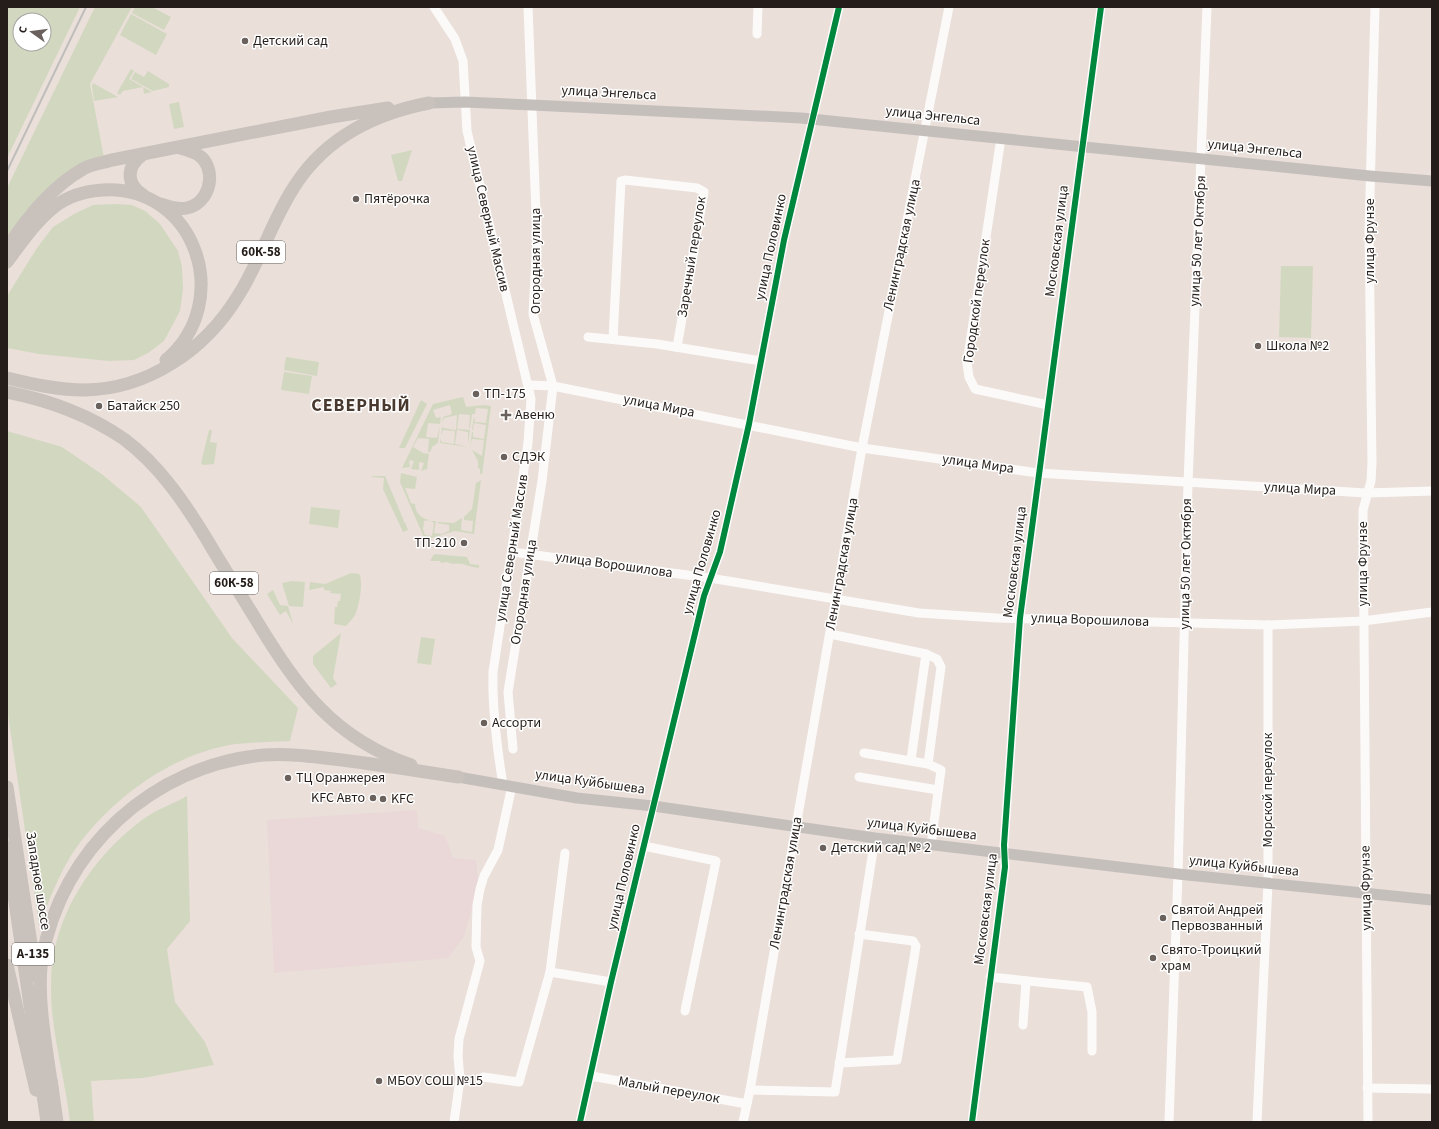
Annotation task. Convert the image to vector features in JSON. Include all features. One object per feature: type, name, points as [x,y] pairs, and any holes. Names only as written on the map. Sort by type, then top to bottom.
[{"type":"highway","points":[[7,248],[38,209],[63,182],[84,168],[112,160],[331,117],[429,103]]},
{"type":"highway","name":"60К-58","points":[[7,378],[46,387],[85,390],[108,388],[151,375],[192,349],[219,322],[238,296],[282,206],[298,180],[316,159],[337,141],[360,125],[386,113],[429,103]]},
{"type":"highway","points":[[7,262],[41,219],[55,207],[79,194],[93,191],[122,191],[178,208],[187,208],[199,202],[207,191],[209,180],[208,170],[204,160],[195,153],[178,148]]},
{"type":"highway","points":[[85,390],[104,388],[126,382],[160,365],[174,353],[187,338],[195,322],[202,286],[201,268],[196,251],[178,222],[152,200],[134,188],[130,178],[133,164],[142,155]]},
{"type":"highway","name":"60К-58","points":[[7,392],[44,401],[84,416],[124,440],[142,454],[162,475],[177,494],[291,675],[320,709],[337,724],[371,748],[409,764],[458,778]]},
{"type":"highway","points":[[52,1089],[40,979],[46,942],[62,898],[76,871],[93,846],[130,808],[154,791],[184,775],[211,765],[241,758],[266,755],[319,758],[458,778]]},
{"type":"highway","name":"Западное шоссе","points":[[7,787],[57,1122]]},
{"type":"highway","points":[[7,847],[48,1122]]},
{"type":"highway","name":"А-135","points":[[7,965],[43,1122]]},
{"type":"main road","name":"улица Энгельса","points":[[429,103],[465,102],[812,119],[1370,176],[1432,180]]},
{"type":"main road","name":"улица Куйбышева","points":[[458,778],[577,798],[653,806],[795,828],[1178,874],[1432,900]]},
{"type":"street","name":"улица Северный Массив","points":[[434,7],[454,39],[463,61],[467,131],[529,385],[531,418],[512,552],[496,650],[492,692],[496,745],[507,786]]},
{"type":"street","name":"Огородная улица","points":[[513,750],[508,692],[542,481],[553,386],[533,314],[538,239],[528,7]]},
{"type":"street","points":[[757,34],[758,7]]},
{"type":"street","name":"улица Половинко","points":[[580,1122],[653,806],[704,596],[720,552],[749,424],[784,240],[839,7]]},
{"type":"street","name":"Ленинградская улица","points":[[743,1121],[750,1090],[862,448],[893,285],[926,130],[949,7]]},
{"type":"street","name":"Московская улица","points":[[972,1122],[1006,854],[1004,845],[1020,618],[1038,473],[1101,7]]},
{"type":"street","name":"улица 50 лет Октября","points":[[1169,1122],[1178,874],[1188,483],[1207,7]]},
{"type":"street","name":"улица Фрунзе","points":[[1368,1122],[1363,510],[1366,493],[1371,481],[1372,463],[1369,231],[1375,7]]},
{"type":"street","name":"Городской переулок","points":[[1001,138],[967,364],[969,377],[975,389],[1048,405]]},
{"type":"street","name":"Заречный переулок","points":[[613,339],[621,181],[625,180],[697,188],[704,192],[678,347]]},
{"type":"street","points":[[588,337],[678,347],[761,361]]},
{"type":"street","name":"улица Мира","points":[[529,385],[553,386],[749,424],[862,448],[1038,473],[1366,493],[1432,491]]},
{"type":"street","name":"улица Ворошилова","points":[[512,552],[530,553],[710,578],[919,613],[1020,618],[1268,625],[1363,621],[1432,612]]},
{"type":"street","name":"Морской переулок","points":[[1257,1122],[1268,883],[1268,625]]},
{"type":"street","points":[[830,634],[926,654],[937,658],[941,667],[928,764]]},
{"type":"street","points":[[911,760],[926,654]]},
{"type":"street","points":[[864,753],[911,760],[928,764],[941,770],[931,845]]},
{"type":"street","points":[[859,777],[938,790]]},
{"type":"street","points":[[454,1122],[460,1079],[458,1056],[459,1038],[480,962],[476,947],[477,906],[480,889],[486,871],[498,850],[507,786]]},
{"type":"street","points":[[750,1090],[835,1092],[875,838]]},
{"type":"street","points":[[644,846],[716,861],[685,1011]]},
{"type":"street","points":[[483,1077],[519,1082],[550,972],[566,853]]},
{"type":"street","points":[[839,1063],[897,1060],[916,946],[913,941],[859,934]]},
{"type":"street","points":[[550,972],[612,982]]},
{"type":"street","points":[[990,977],[1087,987],[1092,1012],[1092,1051]]},
{"type":"street","points":[[1024,1025],[1026,981]]},
{"type":"street","name":"Малый переулок","points":[[590,1076],[747,1104]]},
{"type":"street","points":[[1367,1088],[1432,1089]]},
{"type":"shaded area","points":[[417,810],[418,828],[445,836],[453,858],[476,860],[478,882],[471,912],[464,936],[448,958],[274,973],[267,820]]},
{"type":"green space","points":[[7,7],[80,7],[7,158]]},
{"type":"green space","points":[[95,7],[132,7],[90,84],[104,158],[83,164],[7,242],[7,188]]},
{"type":"green space","points":[[135,7],[152,7],[171,17],[164,30],[132,13]]},
{"type":"green space","points":[[131,14],[167,34],[156,55],[120,35]]},
{"type":"green space","points":[[131,69],[134,71],[129,79],[152,92],[144,94],[143,87],[123,91],[120,95],[117,93]]},
{"type":"green space","points":[[148,71],[169,84],[169,87],[153,91],[131,79],[135,72],[144,77]]},
{"type":"green space","points":[[93,83],[118,97],[94,101]]},
{"type":"green space","points":[[179,102],[184,127],[174,129],[169,104]]},
{"type":"green space","points":[[412,150],[402,181],[398,181],[391,155]]},
{"type":"green space","points":[[93,205],[132,205],[145,211],[160,224],[178,251],[182,267],[183,289],[180,311],[164,341],[148,353],[134,360],[109,361],[39,354],[7,348],[7,296],[37,248],[53,227],[74,214]]},
{"type":"green space","points":[[1281,266],[1313,266],[1311,338],[1279,337]]},
{"type":"green space","points":[[286,357],[319,362],[317,376],[284,370]]},
{"type":"green space","points":[[284,372],[312,376],[309,394],[281,390]]},
{"type":"green space","points":[[463,397],[466,407],[483,405],[491,406],[482,475],[480,473],[480,469],[478,468],[478,461],[472,450],[482,456],[484,440],[472,439],[470,448],[472,432],[473,437],[484,439],[486,425],[474,423],[472,430],[474,416],[475,422],[486,423],[488,409],[476,408],[475,414],[472,414],[470,428],[470,415],[459,414],[457,429],[470,430],[468,444],[468,432],[457,430],[455,444],[468,447],[440,443],[440,438],[441,442],[454,444],[455,431],[443,430],[441,436],[442,426],[443,428],[456,430],[457,415],[444,418],[442,424],[443,417],[452,414],[450,405],[433,410],[436,418],[441,417],[440,424],[428,423],[426,437],[437,438],[440,426],[438,443],[432,447],[430,452],[428,452],[429,439],[418,438],[413,447],[423,453],[429,454],[427,469],[421,471],[424,463],[419,462],[419,470],[411,469],[414,461],[409,460],[410,467],[402,468],[433,404]]},
{"type":"green space","points":[[421,400],[427,404],[405,448],[399,448]]},
{"type":"green space","points":[[209,430],[212,430],[210,442],[217,443],[214,464],[203,465],[201,463]]},
{"type":"green space","points":[[7,431],[62,447],[103,475],[141,507],[232,638],[298,708],[290,741],[236,744],[213,749],[189,757],[167,768],[126,795],[107,812],[76,848],[60,876],[39,925],[7,708]]},
{"type":"green space","points":[[401,473],[417,477],[415,489],[405,488],[411,503],[415,504],[419,515],[430,520],[424,521],[423,529],[425,535],[432,536],[434,523],[431,521],[436,521],[434,533],[442,534],[449,531],[449,525],[437,523],[438,522],[454,523],[462,518],[461,530],[472,532],[473,521],[464,520],[464,517],[472,509],[476,483],[481,480],[474,534],[455,531],[425,540],[400,482]]},
{"type":"green space","points":[[372,476],[385,476],[404,521],[403,523],[405,522],[408,530],[403,532],[383,489],[384,478]]},
{"type":"green space","points":[[311,507],[340,510],[338,528],[309,524]]},
{"type":"green space","points":[[434,554],[467,557],[470,564],[479,565],[479,568],[463,564],[430,561]]},
{"type":"green space","points":[[351,573],[359,574],[361,582],[357,611],[346,626],[334,624],[335,607],[337,607],[338,601],[340,601],[341,594],[330,593],[331,591],[324,590],[324,587],[309,590],[310,582],[325,584]]},
{"type":"green space","points":[[292,581],[305,582],[303,607],[289,606],[282,583]]},
{"type":"green space","points":[[273,590],[280,605],[288,606],[293,624],[286,611],[280,615],[267,594]]},
{"type":"green space","points":[[341,633],[333,678],[337,684],[331,688],[313,664],[313,656]]},
{"type":"green space","points":[[421,637],[435,639],[431,665],[417,663]]},
{"type":"green space","points":[[187,796],[190,921],[167,949],[175,1002],[205,1042],[214,1065],[143,1078],[91,1081],[94,1122],[70,1122],[55,1036],[51,1001],[53,960],[58,936],[66,914],[77,892],[91,871],[106,853],[123,835],[147,816]]},
{"type":"railway","points":[[7,171],[86,7]]},
{"type":"cycle path","points":[[580,1122],[611,982],[704,596],[720,552],[749,424],[784,240],[839,7]]},
{"type":"cycle path","points":[[972,1122],[1005,867],[1004,845],[1020,618],[1101,7]]},
{"type":"place","name":"Детский сад","points":[[245,41]]},
{"type":"place","name":"Пятёрочка","points":[[356,199]]},
{"type":"place","name":"Школа №2","points":[[1258,346]]},
{"type":"place","name":"ТП-175","points":[[476,394]]},
{"type":"place","name":"Батайск 250","points":[[99,406]]},
{"type":"place","name":"Авеню","points":[[506,415]]},
{"type":"place","name":"СДЭК","points":[[504,457]]},
{"type":"place","name":"ТП-210","points":[[464,543]]},
{"type":"place","name":"Ассорти","points":[[484,723]]},
{"type":"place","name":"ТЦ Оранжерея","points":[[288,778]]},
{"type":"place","name":"KFC Авто","points":[[373,798]]},
{"type":"place","name":"KFC","points":[[383,799]]},
{"type":"place","name":"Детский сад № 2","points":[[823,848]]},
{"type":"place","name":"Святой Андрей Первозванный","points":[[1163,918]]},
{"type":"place","name":"Свято-Троицкий храм","points":[[1153,958]]},
{"type":"place","name":"МБОУ СОШ №15","points":[[379,1081]]},
{"type":"district","name":"СЕВЕРНЫЙ","points":[[361,405]]}]
